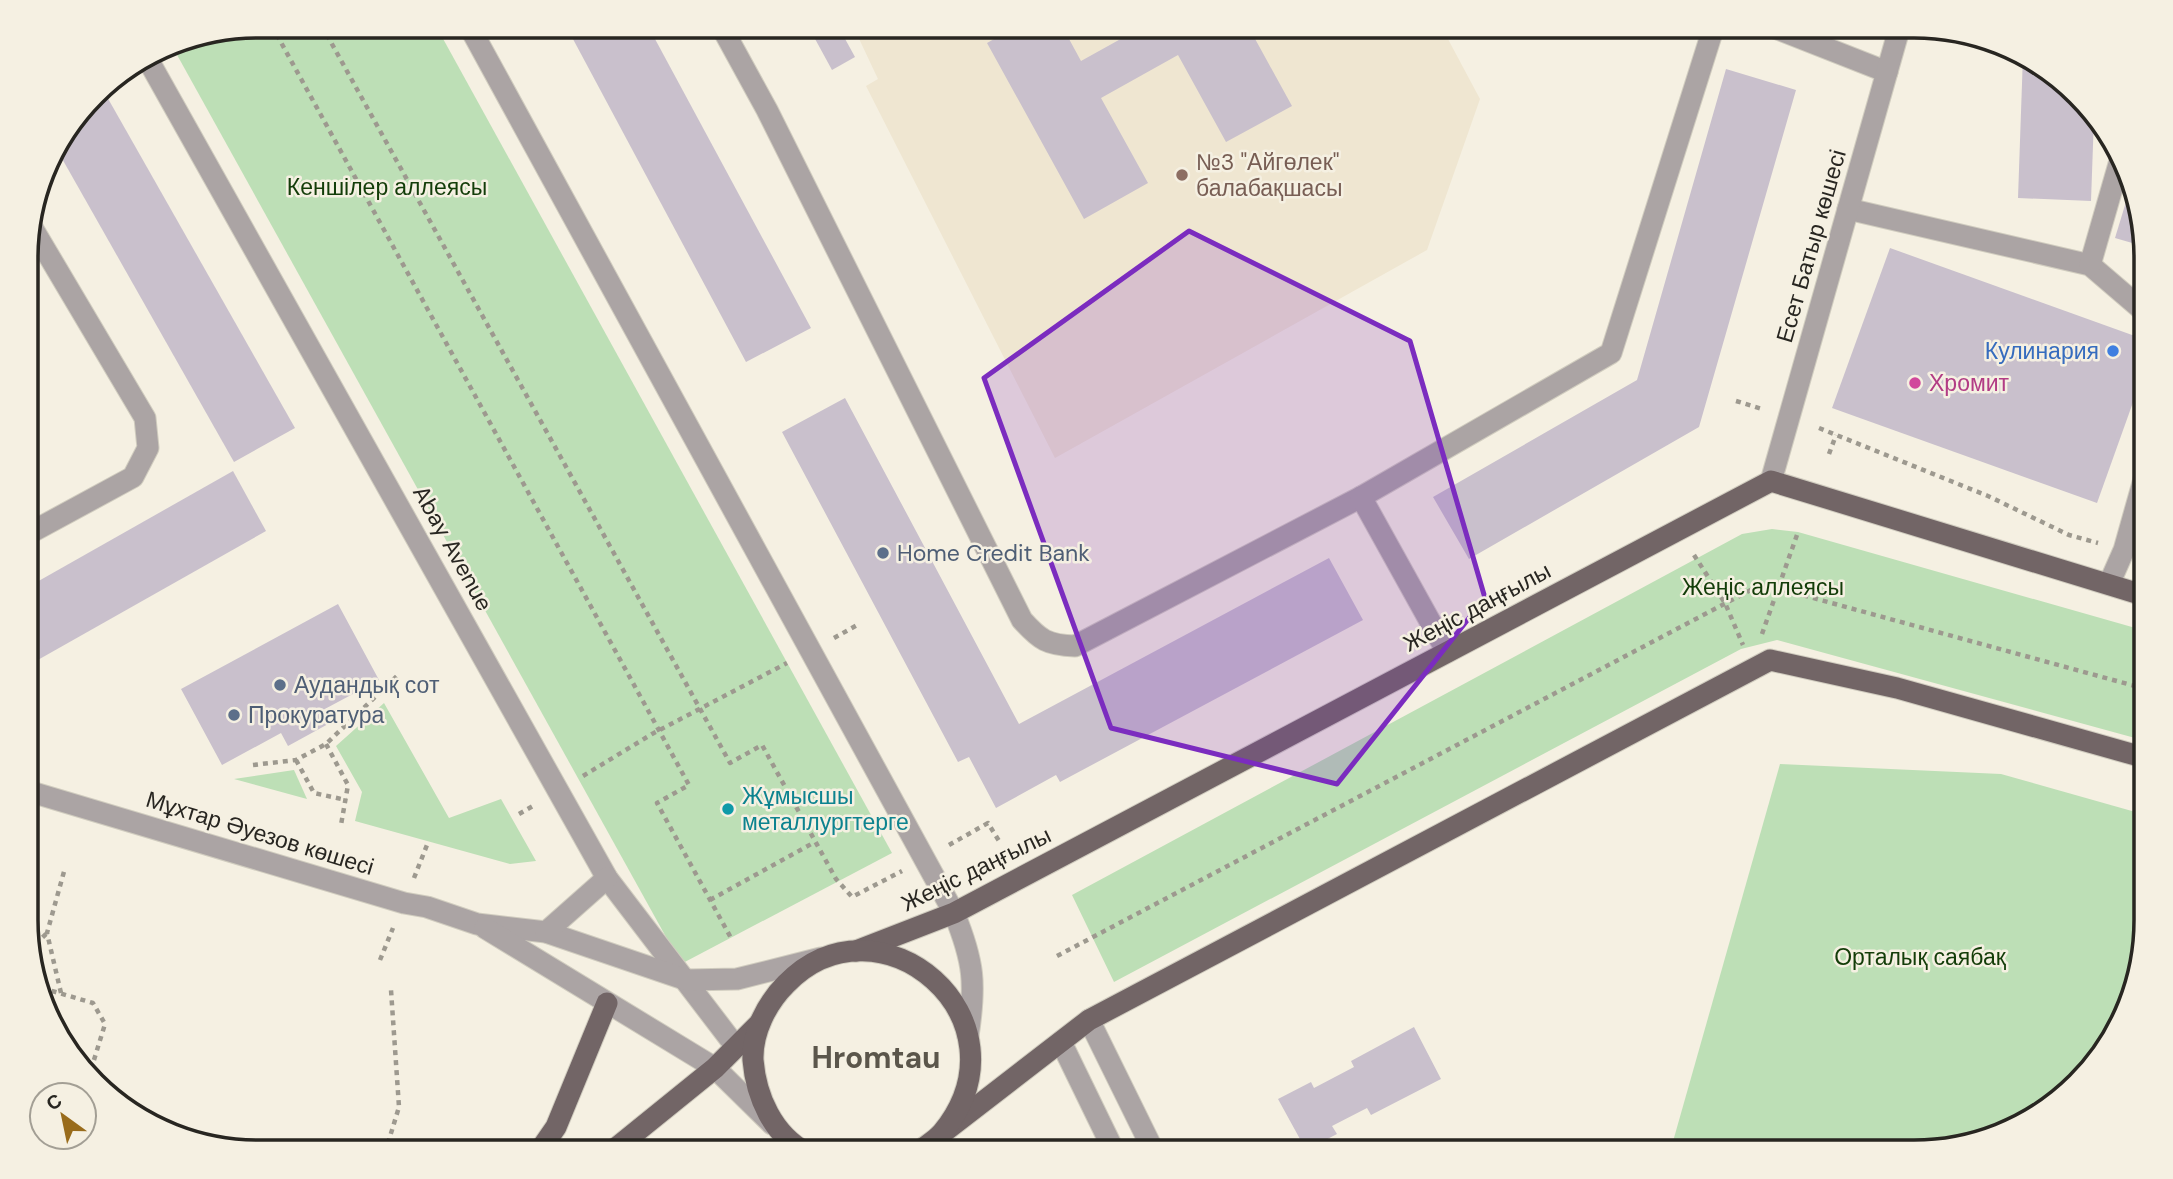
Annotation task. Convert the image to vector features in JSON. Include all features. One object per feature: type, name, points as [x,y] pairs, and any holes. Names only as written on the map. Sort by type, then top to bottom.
[{"type":"main road","name":"Жеңіс даңғылы","points":[[856,951],[954,913],[1772,481]]},
{"type":"main road","points":[[1772,481],[2134,592]]},
{"type":"main road","points":[[934,1140],[1089,1020],[1770,660],[1897,688],[2134,755]]},
{"type":"main road","points":[[626,1140],[715,1068],[759,1024],[774,996],[796,973],[825,957],[856,951],[889,954],[916,965],[940,984],[958,1008],[968,1036],[970,1071],[960,1105],[940,1135]]},
{"type":"main road","points":[[547,1140],[556,1127],[607,1003]]},
{"type":"main road","points":[[759,1024],[753,1056],[756,1083],[765,1109],[780,1131],[791,1140]]},
{"type":"street","points":[[728,39],[767,110],[1022,620],[1036,636],[1053,645],[1075,646],[1362,497],[1611,353],[1710,38]]},
{"type":"street","points":[[1801,38],[1887,72]]},
{"type":"street","name":"Есет Батыр көшесі","points":[[1772,481],[1897,38]]},
{"type":"street","points":[[476,39],[954,913],[967,945],[973,973],[974,999],[968,1036]]},
{"type":"street","name":"Abay Avenue","points":[[152,67],[607,878],[736,1047]]},
{"type":"street","points":[[2090,265],[2117,172]]},
{"type":"street","points":[[1849,209],[2090,265],[2134,303]]},
{"type":"street","points":[[39,528],[134,477],[148,448],[145,418],[40,240]]},
{"type":"street","points":[[1362,497],[1447,652]]},
{"type":"street","points":[[2109,584],[2124,550],[2134,515]]},
{"type":"street","name":"Мұхтар Әуезов көшесі","points":[[38,794],[404,903],[427,906],[477,924],[715,1068],[780,1131]]},
{"type":"street","points":[[546,932],[607,878]]},
{"type":"street","name":"Мұхтар Әуезов көшесі","points":[[477,924],[546,932],[687,980],[737,979],[825,957]]},
{"type":"street","points":[[1089,1020],[1148,1140]]},
{"type":"street","points":[[1061,1042],[1109,1140]]},
{"type":"path","points":[[279,39],[689,785],[657,803],[731,937]]},
{"type":"path","points":[[329,39],[730,763],[762,745],[836,879]]},
{"type":"path","points":[[1736,401],[1767,410]]},
{"type":"path","points":[[1819,428],[1988,496],[2069,535],[2124,550]]},
{"type":"path","points":[[1829,454],[1836,435]]},
{"type":"path","points":[[1678,530],[1725,603],[1753,669]]},
{"type":"path","points":[[1758,643],[1798,532]]},
{"type":"path","points":[[519,814],[660,730],[859,624]]},
{"type":"path","points":[[253,765],[296,760],[326,744],[398,675]]},
{"type":"path","points":[[326,744],[348,785],[341,825]]},
{"type":"path","points":[[296,760],[314,793],[345,800]]},
{"type":"path","points":[[710,900],[815,842]]},
{"type":"path","points":[[61,993],[47,933],[65,868]]},
{"type":"path","points":[[39,940],[47,933]]},
{"type":"path","points":[[50,990],[93,1003],[105,1024],[93,1064]]},
{"type":"path","points":[[389,1140],[399,1107],[391,990]]},
{"type":"highlighted area","points":[[1189,231],[1410,341],[1485,598],[1337,784],[1111,728],[984,378]]},
{"type":"shaded area","name":"№3 \"Айгөлек\" балабақшасы","points":[[1448,38],[1480,99],[1427,250],[1055,458],[866,86],[878,79],[859,39]]},
{"type":"green space","name":"Кеншілер аллеясы","points":[[244,39],[443,39],[892,853],[681,964],[177,54],[216,43]]},
{"type":"green space","name":"Жеңіс аллеясы","points":[[1772,529],[1798,532],[2134,628],[2134,738],[1777,640],[1741,649],[1114,982],[1072,895],[1742,534]]},
{"type":"green space","points":[[384,703],[449,818],[501,799],[536,861],[510,864],[355,821],[362,792],[336,746]]},
{"type":"green space","name":"Орталық саябақ","points":[[1780,764],[2001,774],[2134,812],[2133,949],[2127,977],[2112,1018],[2097,1043],[2059,1086],[2037,1103],[2012,1118],[1985,1129],[1929,1140],[1673,1140]]},
{"type":"green space","points":[[294,770],[307,799],[234,779]]},
{"type":"building","points":[[1122,38],[1255,38],[1292,106],[1226,142],[1178,55],[1101,98],[1148,183],[1084,219],[987,43],[995,39],[1069,39],[1081,61]]},
{"type":"building","points":[[573,39],[655,39],[811,328],[746,362]]},
{"type":"building","points":[[815,39],[845,39],[855,57],[832,70]]},
{"type":"building","points":[[2023,67],[2059,93],[2093,131],[2091,201],[2018,198]]},
{"type":"building","points":[[1726,69],[1796,90],[1699,427],[1469,559],[1433,497],[1637,380]]},
{"type":"building","points":[[108,99],[295,428],[234,462],[63,160],[84,125]]},
{"type":"building","points":[[2126,200],[2133,243],[2115,238]]},
{"type":"building","points":[[1890,248],[2134,336],[2134,400],[2097,503],[1832,408]]},
{"type":"building","points":[[845,398],[1019,724],[1329,558],[1363,620],[1060,782],[1056,775],[996,808],[969,757],[958,762],[782,432]]},
{"type":"building","points":[[233,471],[266,531],[38,660],[39,581]]},
{"type":"building","name":"Аудандық сот","points":[[338,604],[379,680],[323,710],[330,723],[288,746],[281,733],[222,765],[181,689]]},
{"type":"building","points":[[1414,1027],[1441,1079],[1371,1115],[1367,1108],[1332,1126],[1337,1134],[1325,1140],[1301,1140],[1278,1099],[1311,1082],[1314,1088],[1354,1067],[1351,1061]]},
{"type":"place","name":"№3 \"Айгөлек\" балабақшасы","points":[[1182,175]]},
{"type":"place","name":"Кулинария","points":[[2113,351]]},
{"type":"place","name":"Хромит","points":[[1915,383]]},
{"type":"place","name":"Home Credit Bank","points":[[883,553]]},
{"type":"place","name":"Аудандық сот","points":[[280,685]]},
{"type":"place","name":"Прокуратура","points":[[234,715]]},
{"type":"place","name":"Жұмысшы металлургтерге","points":[[728,809]]},
{"type":"district","name":"Hromtau","points":[[876,1057]]}]
